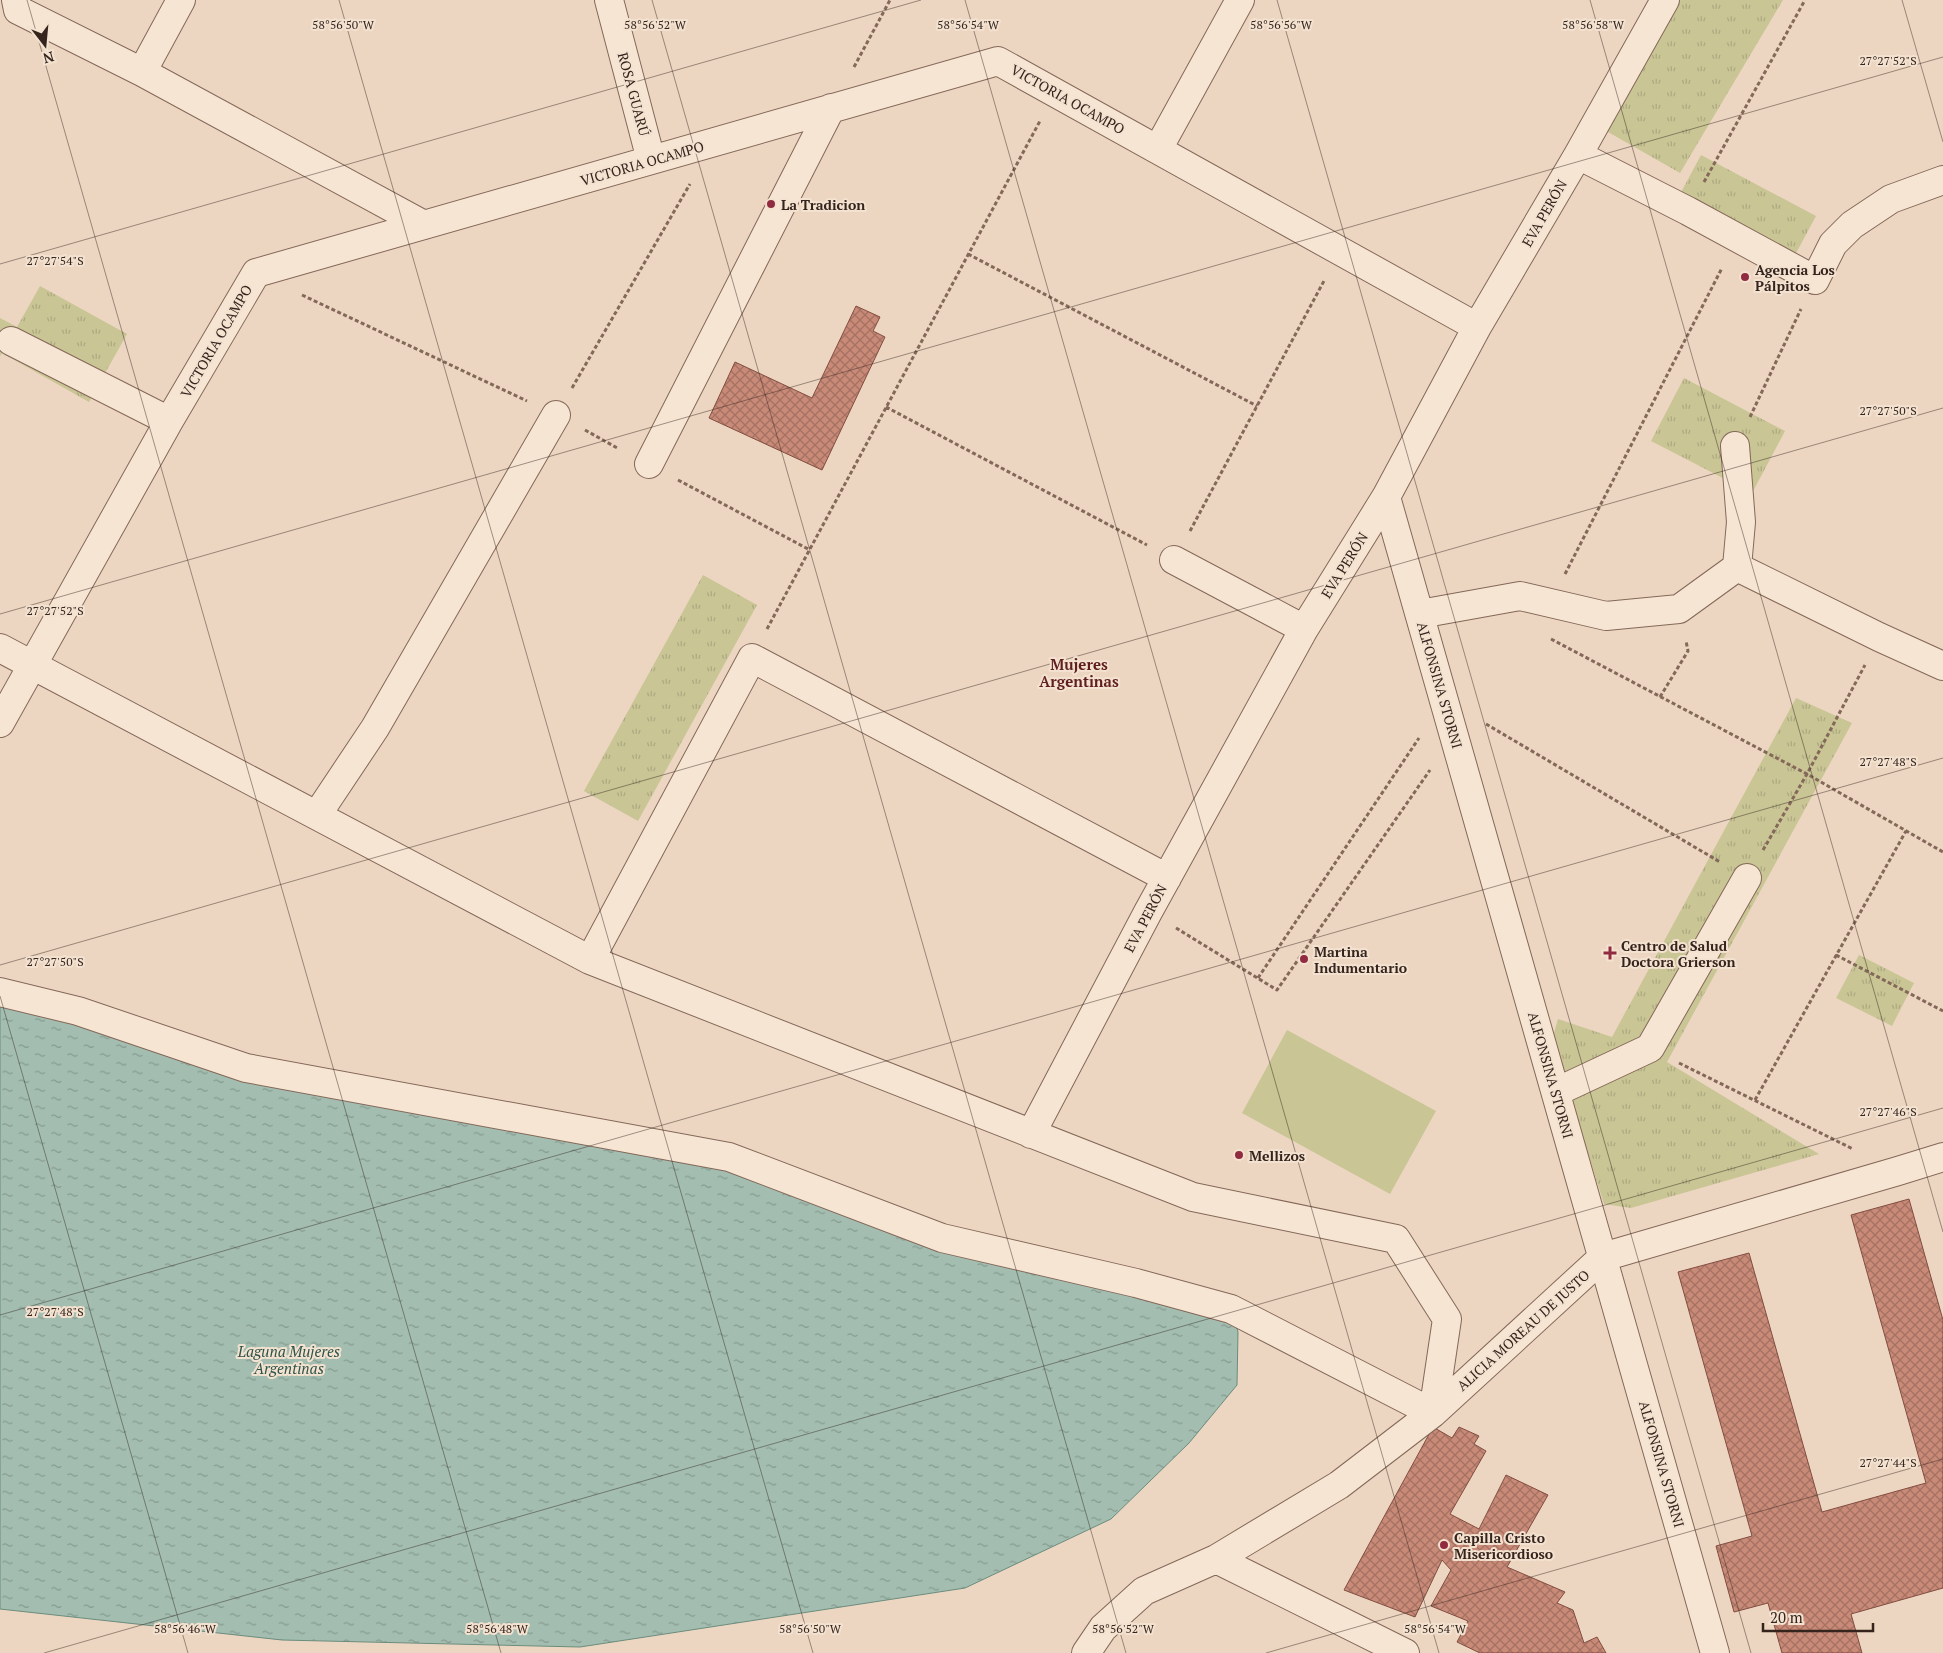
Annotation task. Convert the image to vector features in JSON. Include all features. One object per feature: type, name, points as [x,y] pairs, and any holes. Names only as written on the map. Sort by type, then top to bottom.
[{"type":"street","points":[[16,0],[18,10],[142,72],[424,225]]},
{"type":"street","points":[[142,72],[181,0]]},
{"type":"street","name":"ROSA GUARÚ","points":[[609,0],[651,160]]},
{"type":"street","points":[[1158,149],[1240,0]]},
{"type":"street","name":"EVA PERÓN","points":[[1031,1134],[1148,912],[1304,628],[1386,496],[1477,327],[1578,155],[1665,0]]},
{"type":"street","name":"VICTORIA OCAMPO","points":[[0,723],[169,421],[256,273],[998,61],[1477,327]]},
{"type":"street","points":[[649,464],[831,108]]},
{"type":"street","points":[[1578,155],[1738,237],[1815,280],[1832,244],[1852,225],[1891,199],[1943,180]]},
{"type":"street","points":[[11,342],[169,421]]},
{"type":"street","points":[[317,815],[375,728],[556,415]]},
{"type":"street","points":[[1420,614],[1520,596],[1606,616],[1679,609],[1737,567],[1741,522],[1735,446]]},
{"type":"street","name":"ALFONSINA STORNI","points":[[1386,496],[1715,1653]]},
{"type":"street","points":[[1174,560],[1304,628]]},
{"type":"street","points":[[1737,567],[1943,666]]},
{"type":"street","points":[[0,648],[590,960],[1193,1197],[1396,1239],[1447,1319],[1433,1413],[1231,1309],[1136,1283],[942,1238],[729,1157],[246,1068],[78,1011],[0,992]]},
{"type":"street","points":[[590,960],[752,658],[1167,878]]},
{"type":"street","points":[[1556,1092],[1650,1048],[1747,878]]},
{"type":"street","name":"ALICIA MOREAU DE JUSTO","points":[[1086,1653],[1103,1628],[1144,1591],[1216,1559],[1339,1484],[1433,1413],[1603,1258],[1898,1172],[1943,1156]]},
{"type":"street","points":[[1216,1559],[1405,1653]]},
{"type":"path","points":[[831,108],[890,0]]},
{"type":"path","points":[[1688,211],[1805,0]]},
{"type":"path","points":[[752,658],[1055,92]]},
{"type":"path","points":[[1550,603],[1738,237]]},
{"type":"path","points":[[886,407],[1174,560],[1340,251]]},
{"type":"path","points":[[968,254],[1257,406]]},
{"type":"path","points":[[256,273],[556,415]]},
{"type":"path","points":[[1735,446],[1815,280]]},
{"type":"path","points":[[1660,697],[1688,651],[1679,609]]},
{"type":"path","points":[[1747,878],[1807,774],[1880,637]]},
{"type":"path","points":[[1548,638],[1807,774],[1943,852]]},
{"type":"path","points":[[1148,912],[1277,990],[1454,734]]},
{"type":"path","points":[[1754,1100],[1906,831]]},
{"type":"path","points":[[1836,955],[1943,1011]]},
{"type":"path","points":[[1650,1048],[1898,1172]]},
{"type":"green space","points":[[1678,0],[1783,0],[1680,173],[1601,128]]},
{"type":"green space","points":[[1701,155],[1816,216],[1794,257],[1679,196]]},
{"type":"green space","points":[[40,286],[127,334],[89,402],[2,353],[0,356],[0,318],[17,327]]},
{"type":"green space","points":[[1684,378],[1785,431],[1752,493],[1651,441]]},
{"type":"green space","points":[[703,575],[757,605],[638,821],[584,791]]},
{"type":"green space","points":[[1796,698],[1852,723],[1667,1062],[1819,1154],[1631,1208],[1604,1204],[1552,1040],[1558,1019],[1612,1037]]},
{"type":"green space","points":[[1859,955],[1914,983],[1892,1026],[1836,998]]},
{"type":"green space","points":[[1287,1030],[1436,1111],[1390,1194],[1242,1113]]},
{"type":"water","name":"Laguna Mujeres Argentinas","points":[[0,992],[246,1068],[729,1157],[942,1238],[1231,1309],[1238,1332],[1237,1385],[1189,1443],[1111,1519],[965,1588],[580,1647],[282,1640],[0,1609]]},
{"type":"building","points":[[856,306],[880,317],[873,331],[885,337],[822,470],[709,418],[735,362],[812,398]]},
{"type":"building","points":[[1909,1199],[1943,1320],[1943,1588],[1851,1614],[1862,1653],[1782,1653],[1768,1603],[1734,1612],[1716,1546],[1752,1536],[1678,1272],[1749,1253],[1822,1512],[1926,1483],[1851,1215]]},
{"type":"building","name":"Capilla Cristo Misericordioso","points":[[1433,1427],[1452,1438],[1459,1427],[1479,1436],[1474,1444],[1486,1451],[1450,1514],[1479,1529],[1506,1475],[1548,1495],[1507,1567],[1565,1592],[1557,1603],[1573,1610],[1584,1643],[1597,1637],[1606,1653],[1480,1653],[1457,1642],[1468,1621],[1431,1606],[1451,1570],[1442,1560],[1415,1617],[1344,1590]]},
{"type":"place","name":"La Tradicion","points":[[771,204]]},
{"type":"place","name":"Agencia Los Pálpitos","points":[[1745,277]]},
{"type":"place","name":"Centro de Salud Doctora Grierson","points":[[1610,953]]},
{"type":"place","name":"Martina Indumentario","points":[[1304,959]]},
{"type":"place","name":"Mellizos","points":[[1239,1155]]},
{"type":"place","name":"Capilla Cristo Misericordioso","points":[[1444,1545]]},
{"type":"district","name":"Mujeres Argentinas","points":[[1079,672]]}]
